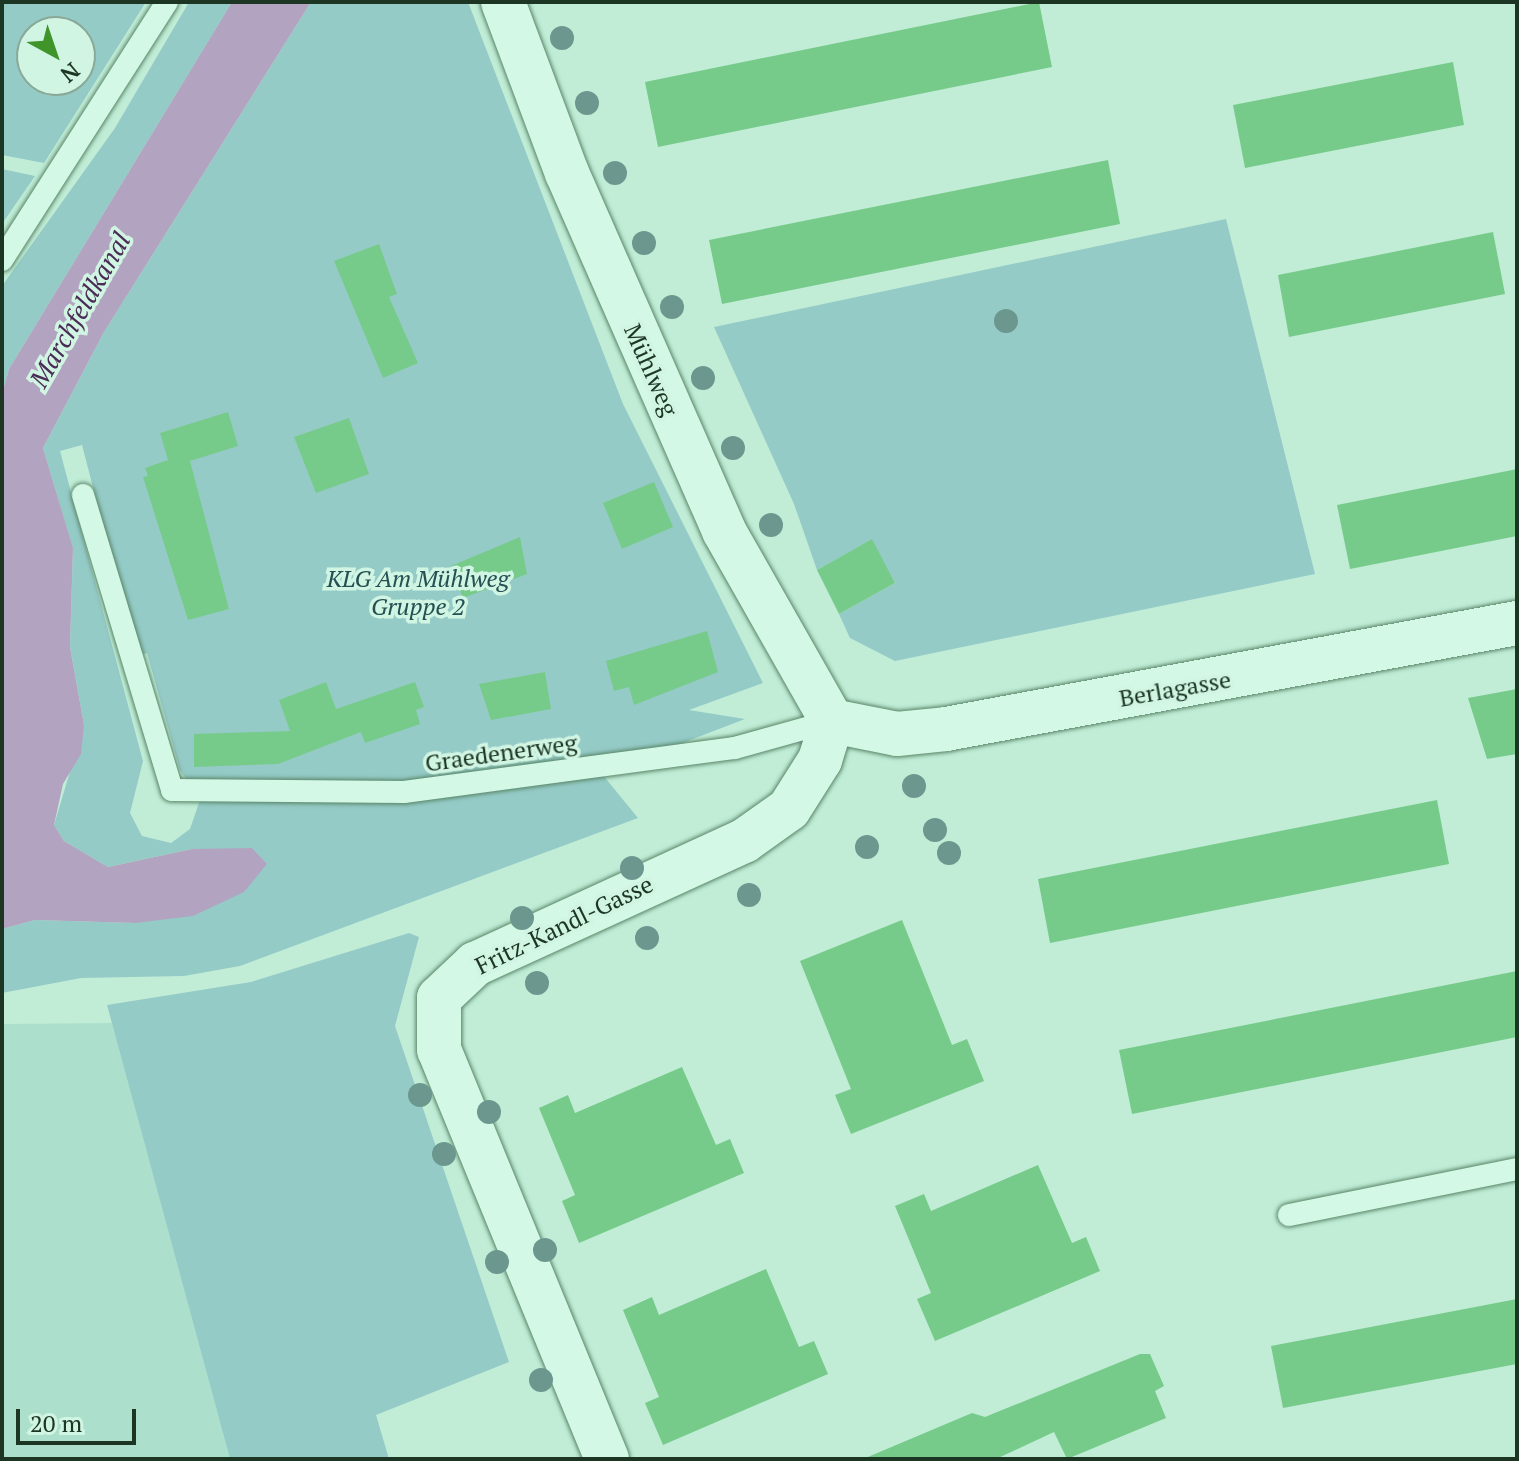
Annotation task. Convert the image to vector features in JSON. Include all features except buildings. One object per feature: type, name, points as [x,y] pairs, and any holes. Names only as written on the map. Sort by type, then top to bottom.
[{"type":"street","name":"Mühlweg","points":[[503,2],[573,188],[717,516],[832,721]]},
{"type":"street","name":"Berlagasse","points":[[832,721],[897,734],[946,729],[1517,623]]},
{"type":"street","name":"Fritz-Kandl-Gasse","points":[[607,1459],[439,1050],[439,998],[475,964],[744,841],[789,809],[820,760],[832,721]]},
{"type":"lane","points":[[2,260],[167,2]]},
{"type":"lane","name":"Graedenerweg","points":[[83,495],[172,790],[404,792],[735,748],[832,721]]},
{"type":"lane","points":[[1289,1215],[1517,1169]]},
{"type":"green space","points":[[2,2],[146,2],[96,81],[96,16],[16,16],[16,96],[86,96],[44,163],[2,155]]},
{"type":"green space","points":[[189,2],[232,2],[9,369],[2,394],[2,286],[115,128]]},
{"type":"green space","name":"KLG Am Mühlweg Gruppe 2","points":[[311,2],[468,2],[623,404],[763,683],[689,710],[745,719],[602,774],[638,818],[240,966],[184,976],[81,978],[2,993],[2,929],[35,920],[135,923],[192,849],[108,867],[64,841],[54,825],[84,725],[70,647],[73,549],[43,448],[104,332]],"holes":[[[82,445],[137,656],[147,653],[180,770],[200,800],[190,829],[171,843],[142,836],[130,813],[143,761],[60,451]]]},
{"type":"green space","points":[[2,169],[35,176],[2,224]]},
{"type":"green space","points":[[1226,219],[1315,574],[895,661],[850,638],[839,614],[895,583],[871,540],[817,570],[794,504],[714,327]]},
{"type":"green space","points":[[409,933],[419,937],[395,1026],[509,1362],[376,1415],[389,1459],[230,1459],[107,1005],[251,982]]},
{"type":"green space","points":[[112,1023],[230,1459],[2,1459],[2,1024]]},
{"type":"water","name":"Marchfeldkanal","points":[[232,2],[311,2],[104,332],[43,448],[73,548],[70,647],[84,725],[81,754],[63,784],[54,825],[64,841],[108,867],[192,849],[252,848],[267,864],[244,892],[193,916],[135,923],[35,920],[2,929],[2,394],[9,369]]}]
